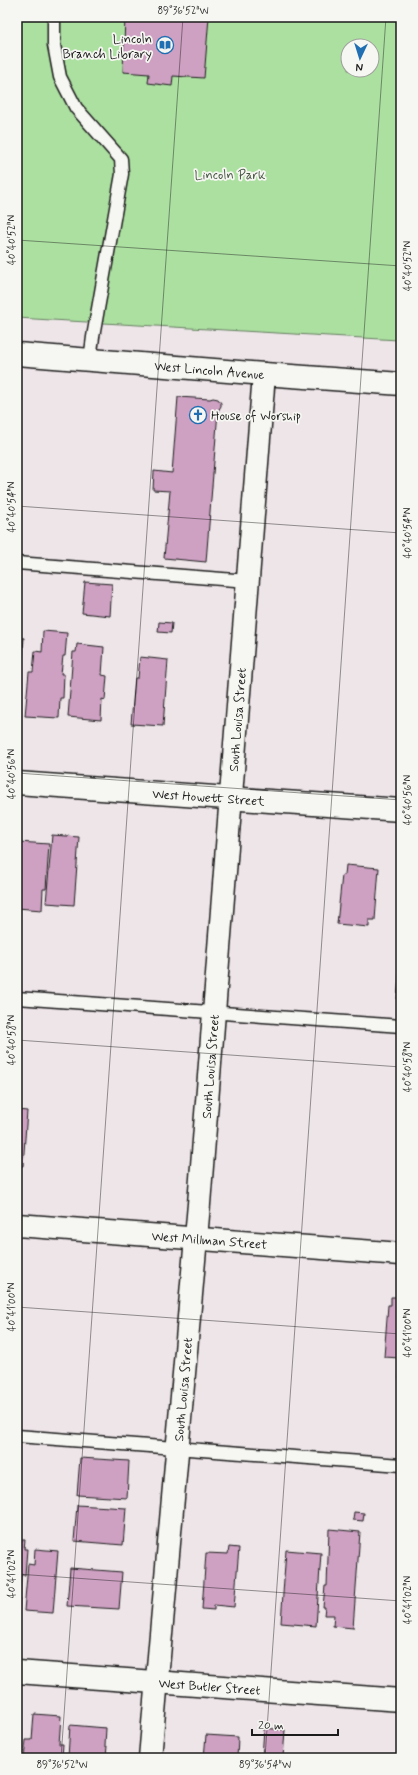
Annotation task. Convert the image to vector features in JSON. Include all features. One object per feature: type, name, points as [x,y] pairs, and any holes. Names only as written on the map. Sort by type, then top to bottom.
[{"type":"street","name":"West Lincoln Avenue","points":[[17,354],[401,384]]},
{"type":"street","name":"South Louisa Street","points":[[150,1758],[196,1239],[264,374]]},
{"type":"street","name":"West Howett Street","points":[[17,783],[192,797],[231,798],[401,810]]},
{"type":"street","name":"West Millman Street","points":[[17,1225],[401,1254]]},
{"type":"street","name":"West Butler Street","points":[[17,1672],[401,1700]]},
{"type":"lane","points":[[54,17],[54,45],[60,77],[76,108],[121,159],[122,174],[90,360]]},
{"type":"lane","points":[[17,563],[248,581]]},
{"type":"lane","points":[[17,998],[401,1026]]},
{"type":"lane","points":[[17,1436],[401,1465]]},
{"type":"green space","name":"Lincoln Park","points":[[17,17],[401,17],[401,303],[398,340],[17,318]]},
{"type":"building","name":"Lincoln Branch Library","points":[[125,17],[209,17],[204,78],[173,76],[172,86],[148,83],[149,74],[123,72]]},
{"type":"building","points":[[178,397],[213,398],[218,399],[221,403],[218,411],[206,562],[164,558],[170,491],[153,490],[154,471],[172,473]]},
{"type":"building","points":[[85,582],[112,584],[110,616],[82,613]]},
{"type":"building","points":[[159,622],[172,623],[171,633],[158,632]]},
{"type":"building","points":[[43,631],[67,633],[65,656],[63,656],[61,674],[64,674],[63,698],[60,698],[59,718],[25,716],[29,672],[33,672],[35,651],[42,652]]},
{"type":"building","points":[[17,637],[24,638],[18,718],[17,718]]},
{"type":"building","points":[[77,644],[104,647],[102,675],[107,676],[105,700],[102,699],[101,720],[68,717],[73,652],[76,652]]},
{"type":"building","points":[[140,657],[168,660],[163,726],[131,724],[135,678],[138,678]]},
{"type":"building","points":[[52,835],[79,837],[74,905],[46,903]]},
{"type":"building","points":[[18,842],[49,844],[46,889],[43,889],[42,910],[17,908]]},
{"type":"building","points":[[346,865],[379,868],[375,920],[369,920],[369,927],[337,924],[342,875],[345,875]]},
{"type":"building","points":[[400,966],[401,1000],[397,1000]]},
{"type":"building","points":[[17,1110],[27,1111],[23,1166],[17,1166]]},
{"type":"building","points":[[391,1297],[401,1297],[401,1379],[399,1379],[400,1358],[384,1357],[388,1305],[391,1305]]},
{"type":"building","points":[[80,1458],[129,1461],[127,1498],[77,1495]]},
{"type":"building","points":[[77,1505],[126,1508],[123,1545],[74,1541]]},
{"type":"building","points":[[354,1512],[364,1513],[363,1521],[353,1520]]},
{"type":"building","points":[[329,1529],[360,1532],[353,1628],[333,1626],[334,1615],[324,1615],[325,1607],[323,1607],[325,1586],[327,1586]]},
{"type":"building","points":[[17,1540],[25,1540],[24,1549],[27,1549],[25,1575],[21,1575],[19,1610],[17,1609]]},
{"type":"building","points":[[229,1547],[239,1548],[234,1607],[214,1605],[214,1610],[202,1609],[206,1553],[228,1554]]},
{"type":"building","points":[[35,1549],[58,1551],[53,1613],[24,1611],[28,1564],[34,1565]]},
{"type":"building","points":[[286,1550],[321,1553],[316,1626],[281,1623]]},
{"type":"building","points":[[70,1568],[122,1572],[119,1609],[67,1606]]},
{"type":"building","points":[[34,1714],[61,1716],[59,1744],[63,1744],[62,1758],[24,1758],[26,1740],[32,1740]]},
{"type":"building","points":[[70,1725],[106,1728],[106,1758],[68,1758]]},
{"type":"building","points":[[264,1728],[285,1730],[283,1758],[262,1758]]},
{"type":"building","points":[[206,1735],[238,1737],[237,1758],[204,1758]]},
{"type":"building","points":[[17,1741],[20,1741],[18,1758],[17,1758]]},
{"type":"place","name":"Lincoln Branch Library","points":[[165,45]]},
{"type":"place","name":"House of Worship","points":[[198,415]]}]
